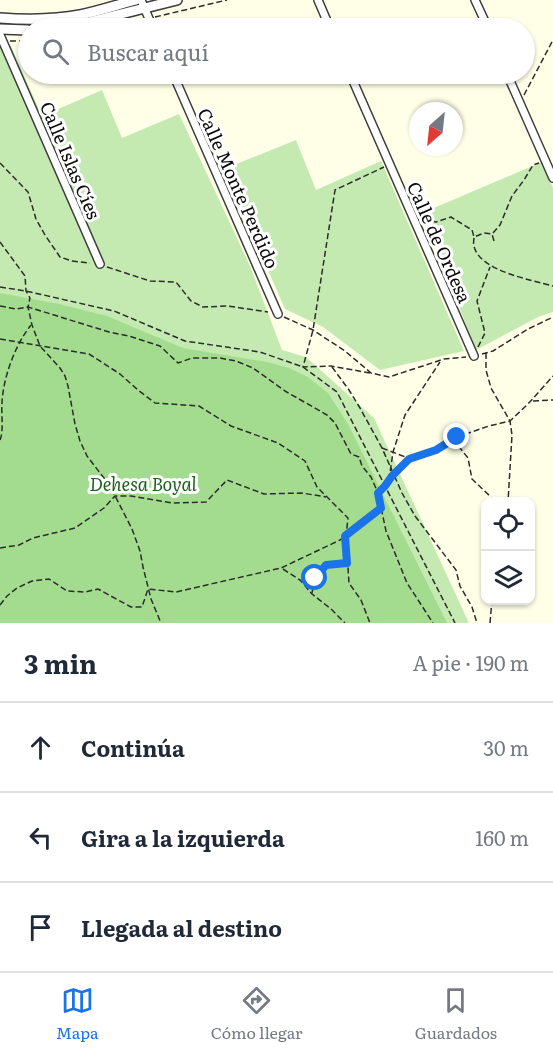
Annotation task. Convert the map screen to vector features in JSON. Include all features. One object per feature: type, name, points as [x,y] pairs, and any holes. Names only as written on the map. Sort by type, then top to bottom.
[{"type":"street","points":[[50,18],[81,15],[136,0]]},
{"type":"street","points":[[100,18],[143,4],[177,0]]},
{"type":"street","points":[[318,0],[326,18]]},
{"type":"street","points":[[475,0],[483,18]]},
{"type":"street","points":[[143,4],[149,18]]},
{"type":"street","points":[[0,18],[18,18]]},
{"type":"street","points":[[0,29],[18,30]]},
{"type":"street","name":"Calle Islas Cíes","points":[[2,38],[18,75]]},
{"type":"street","name":"Calle Islas Cíes","points":[[22,84],[100,264]]},
{"type":"street","name":"Calle Monte Perdido","points":[[177,84],[278,314]]},
{"type":"street","name":"Calle de Ordesa","points":[[354,84],[474,356]]},
{"type":"street","points":[[512,84],[553,177]]},
{"type":"path","points":[[153,18],[226,0]]},
{"type":"path","points":[[2,38],[18,40]]},
{"type":"path","points":[[535,73],[553,40]]},
{"type":"path","points":[[520,101],[529,84]]},
{"type":"path","points":[[492,234],[500,225],[512,196],[533,165],[545,160]]},
{"type":"path","points":[[0,162],[28,192],[36,219],[60,257],[72,261],[100,264],[150,281],[176,282],[191,301],[203,307],[228,306],[278,314],[313,330],[345,351],[371,373]]},
{"type":"path","points":[[303,367],[313,330],[335,190],[390,165]]},
{"type":"path","points":[[413,218],[436,222],[451,217],[472,230],[474,248],[484,262],[499,271],[553,286]]},
{"type":"path","points":[[474,237],[484,233],[492,234]]},
{"type":"path","points":[[492,234],[494,240]]},
{"type":"path","points":[[0,242],[25,276],[26,291],[30,298],[28,308],[32,325],[40,346],[65,376],[80,441],[87,456],[115,496],[132,529],[140,551],[148,589],[161,623]]},
{"type":"path","points":[[474,356],[486,333],[477,301],[491,266]]},
{"type":"path","points":[[0,287],[114,311],[185,342],[260,352],[303,367],[337,392],[455,623]]},
{"type":"path","points":[[0,306],[16,309],[28,308],[129,336],[160,346],[178,363],[192,358],[220,358],[236,361],[253,368],[285,391],[327,415],[335,423],[351,454],[359,457],[362,466],[371,477],[378,493],[386,531],[407,583],[433,623]]},
{"type":"path","points":[[303,367],[331,366],[389,377],[441,360],[493,351],[528,329],[553,317]]},
{"type":"path","points":[[0,440],[3,434],[2,389],[19,341],[32,325]]},
{"type":"path","points":[[0,339],[89,354],[120,374],[155,402],[199,406],[231,426],[278,443],[305,461],[317,487],[348,518],[345,536],[349,583],[361,600],[370,623]]},
{"type":"path","points":[[486,353],[486,369],[491,388],[510,421],[512,435],[508,497]]},
{"type":"path","points":[[388,480],[393,452],[405,415],[441,360]]},
{"type":"path","points":[[331,366],[349,390],[382,448],[415,516],[456,570],[460,586],[477,623]]},
{"type":"path","points":[[378,493],[409,459],[436,450],[457,437],[510,421],[553,376]]},
{"type":"path","points":[[531,401],[553,400]]},
{"type":"path","points":[[451,441],[468,458],[472,479],[490,497]]},
{"type":"path","points":[[382,448],[409,459]]},
{"type":"path","points":[[0,548],[19,545],[33,538],[75,528],[104,508],[115,496],[131,496],[172,503],[206,502],[227,480],[264,494],[302,493],[326,497]]},
{"type":"path","points":[[148,589],[176,592],[281,568],[340,540],[381,508]]},
{"type":"path","points":[[312,594],[315,578],[326,565],[347,563]]},
{"type":"path","points":[[281,568],[300,580],[312,594],[345,623]]},
{"type":"path","points":[[0,604],[17,588],[32,581],[49,579],[67,591],[85,592],[98,589],[131,607],[142,607],[148,589]]},
{"type":"path","points":[[490,623],[492,605]]},
{"type":"green space","name":"Dehesa Boyal","points":[[0,45],[11,46],[18,62],[18,84],[28,84],[42,116],[102,90],[122,138],[179,114],[250,266],[282,350],[306,357],[374,418],[469,623],[0,623]]},
{"type":"green space","points":[[296,140],[316,190],[381,161],[464,351],[380,370],[323,327],[285,309],[224,169]]},
{"type":"green space","points":[[542,162],[553,188],[553,312],[538,317],[476,350],[422,213]]},
{"type":"green space","name":"Dehesa Boyal","points":[[0,293],[107,316],[183,348],[267,362],[289,368],[308,377],[328,393],[348,424],[447,623],[0,623]]},
{"type":"route","points":[[315,578],[326,565],[347,563],[345,536],[381,508],[378,493],[402,465],[409,459],[436,450],[457,437]]}]
